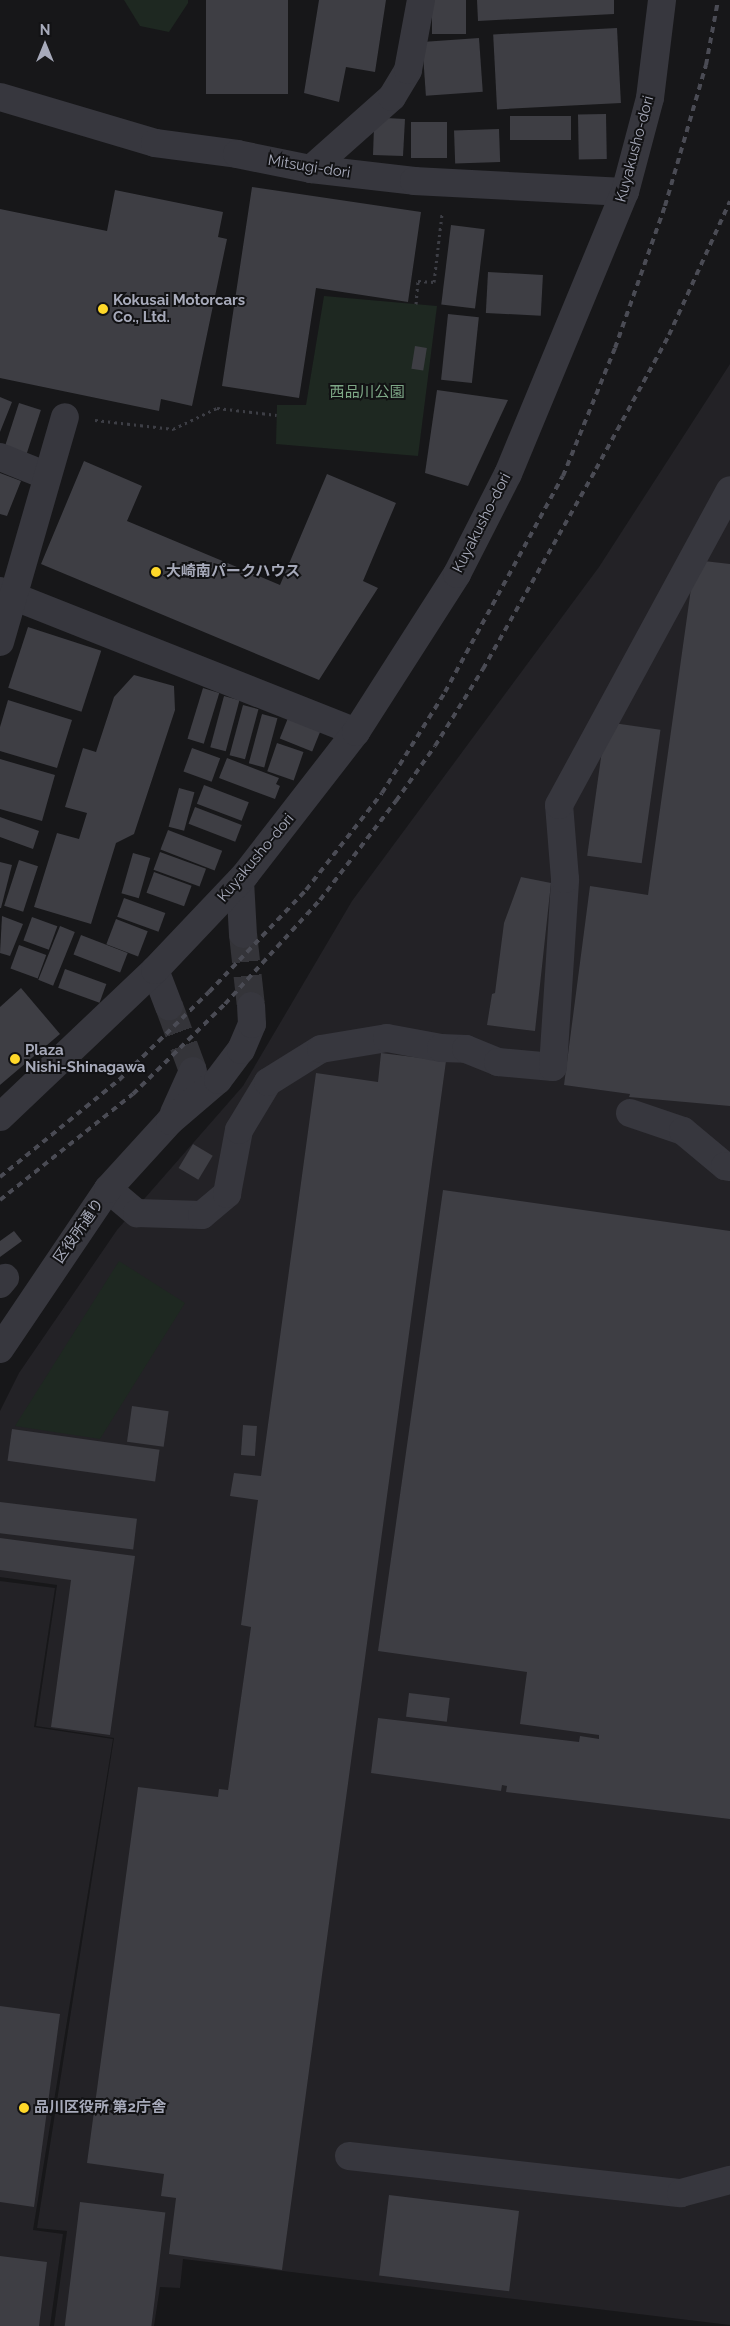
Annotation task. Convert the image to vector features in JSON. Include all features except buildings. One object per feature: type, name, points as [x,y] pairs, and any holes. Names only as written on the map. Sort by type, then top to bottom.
[{"type":"street","points":[[311,169],[392,98],[408,70],[421,0]]},
{"type":"street","name":"Kuyakusho-dori","points":[[0,1117],[155,970],[240,881],[356,732],[457,574],[508,474],[625,192],[650,98],[662,0]]},
{"type":"street","name":"Mitsugi-dori","points":[[0,97],[155,143],[237,154],[311,169],[414,181],[625,192]]},
{"type":"street","points":[[0,642],[6,593],[47,476],[65,416]]},
{"type":"street","points":[[0,457],[47,476]]},
{"type":"street","points":[[108,1189],[137,1212],[202,1215],[227,1194],[239,1130],[268,1082],[321,1049],[387,1038],[441,1048],[466,1049],[498,1062],[553,1067],[565,879],[558,805],[730,490]]},
{"type":"street","points":[[6,593],[356,732]]},
{"type":"street","points":[[240,881],[243,934]]},
{"type":"street","points":[[155,970],[169,1006]]},
{"type":"street","name":"区役所通り","points":[[0,1349],[108,1189],[170,1122],[218,1080],[241,1050],[252,1024],[251,1006]]},
{"type":"street","name":"区役所通り","points":[[170,1122],[193,1071]]},
{"type":"street","points":[[630,1113],[683,1131],[725,1166],[730,1167]]},
{"type":"street","points":[[349,2156],[681,2194],[730,2180]]},
{"type":"path","points":[[416,304],[418,281],[434,282],[443,207]]},
{"type":"path","points":[[65,416],[173,429],[217,408],[277,415]]},
{"type":"shaded area","points":[[730,364],[730,2325],[183,2259],[180,2288],[160,2287],[154,2326],[54,2326],[67,2231],[37,2228],[114,1738],[36,1726],[57,1585],[0,1577],[0,1411],[19,1373],[117,1230],[243,1086],[352,901],[599,567]]},
{"type":"shaded area","points":[[0,1581],[55,1588],[34,1727],[113,1739],[33,2230],[63,2234],[50,2326],[0,2326]]},
{"type":"green space","points":[[124,0],[188,0],[188,3],[169,32],[140,26]]},
{"type":"green space","name":"西品川公園","points":[[324,296],[437,306],[418,456],[276,444],[277,405],[306,405]]},
{"type":"green space","points":[[119,1261],[185,1303],[100,1439],[15,1426]]},
{"type":"tunnel","points":[[243,934],[251,1006]]},
{"type":"tunnel","points":[[169,1006],[193,1071]]},
{"type":"railway","points":[[0,1177],[119,1080],[209,992],[306,890],[382,793],[445,692],[563,476],[615,348],[665,206],[706,65],[718,0]]},
{"type":"railway","points":[[0,1200],[133,1094],[225,1004],[320,900],[396,801],[435,746],[483,669],[596,469],[669,335],[730,201]]},
{"type":"place","name":"Kokusai Motorcars Co., Ltd.","points":[[103,309]]},
{"type":"place","name":"大崎南パークハウス","points":[[156,572]]},
{"type":"place","name":"Plaza Nishi-Shinagawa","points":[[15,1059]]},
{"type":"place","name":"品川区役所 第2庁舎","points":[[24,2108]]}]
